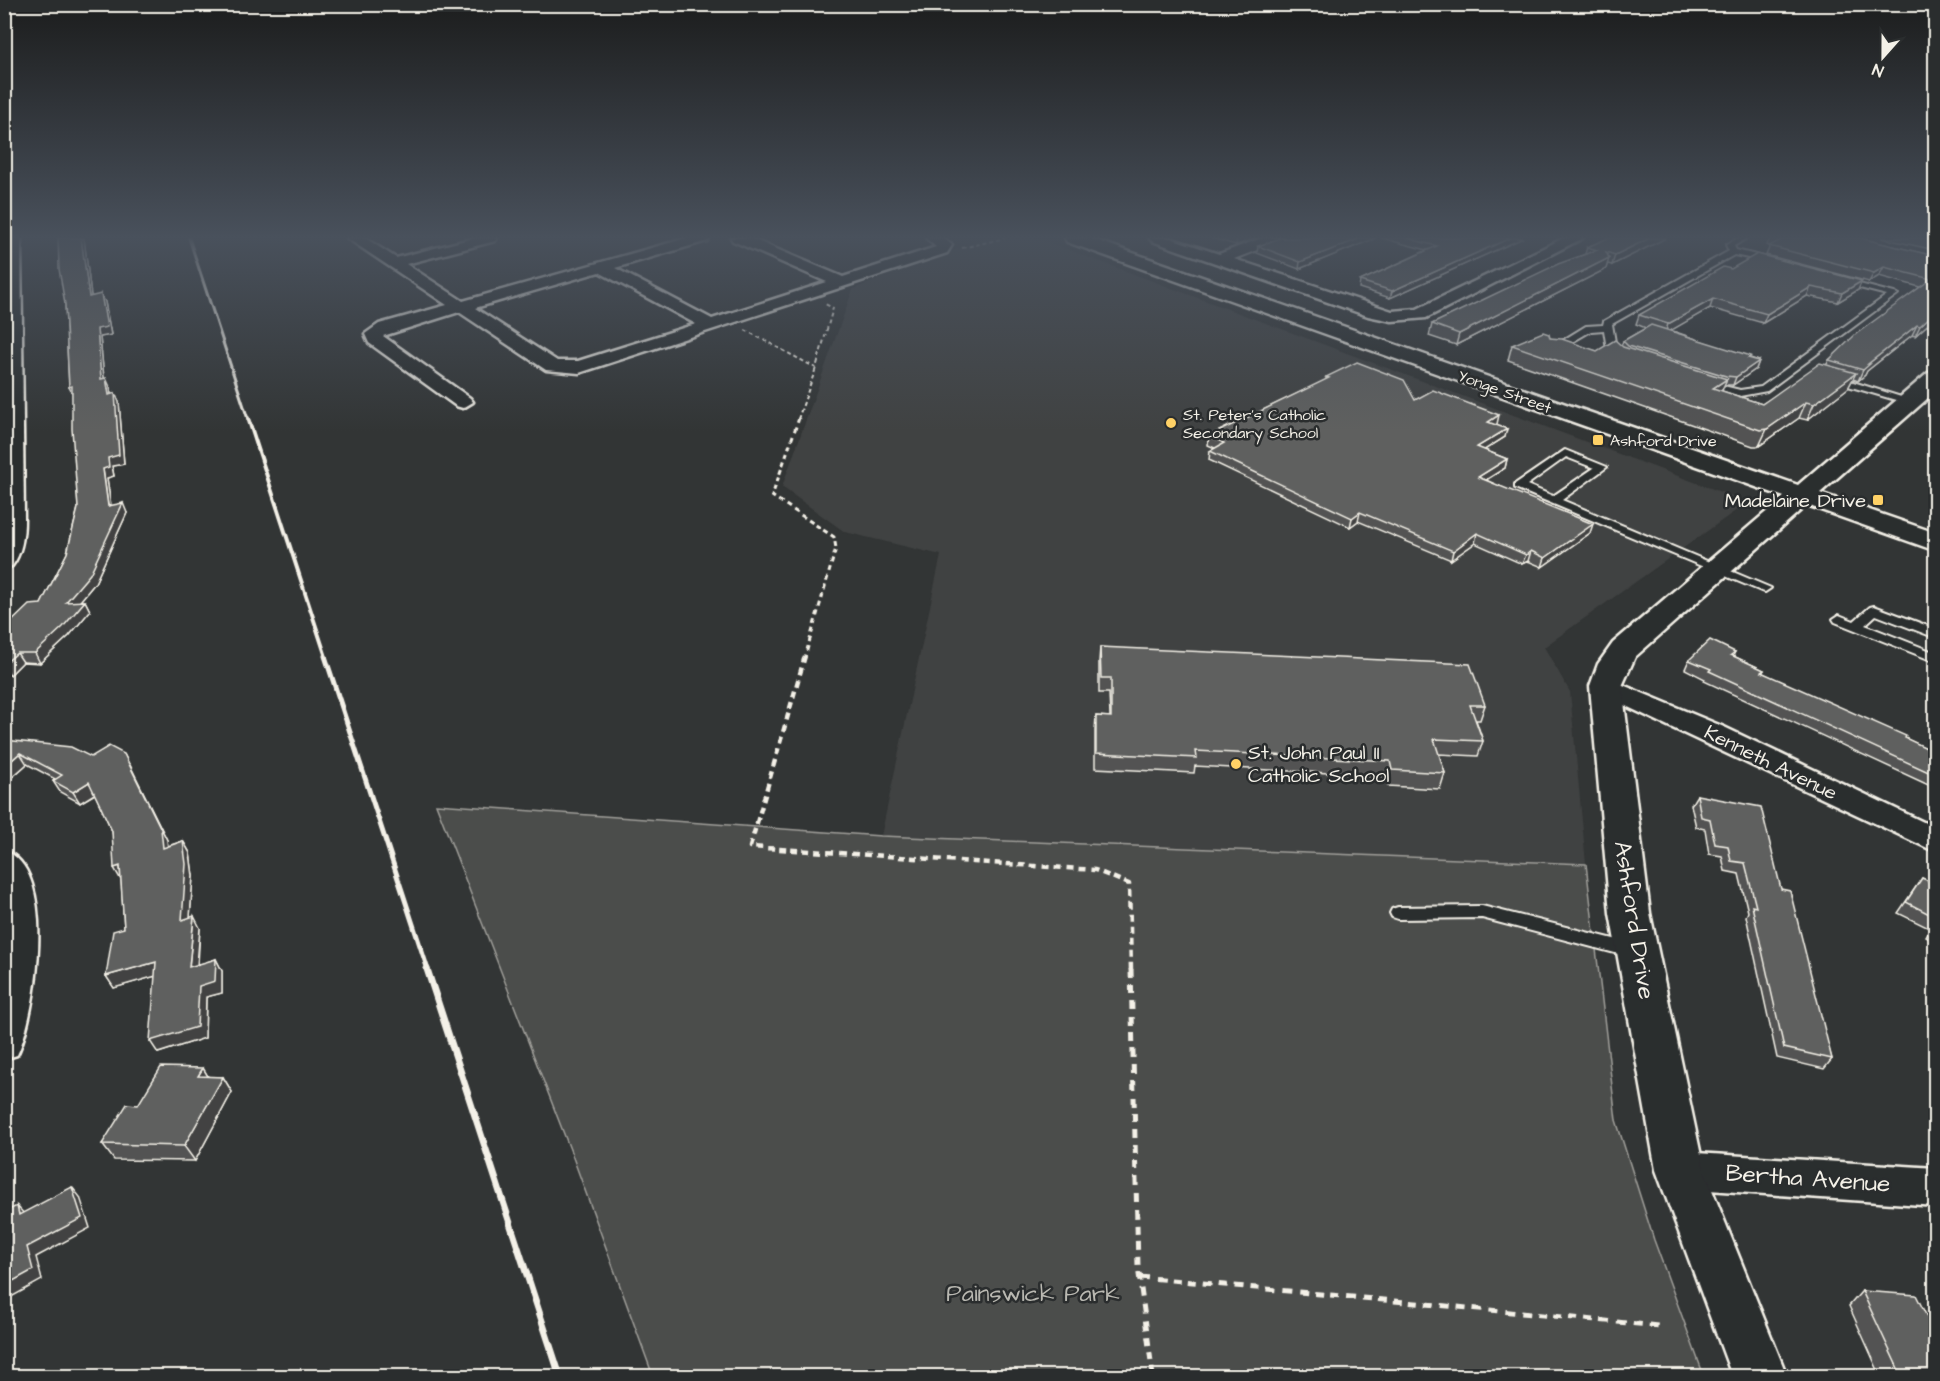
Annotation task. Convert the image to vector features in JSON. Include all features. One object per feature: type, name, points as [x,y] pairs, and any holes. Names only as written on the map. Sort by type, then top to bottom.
[{"type":"main road","name":"Yonge Street","points":[[1256,302],[1935,543]]},
{"type":"main road","points":[[1801,496],[1935,378]]},
{"type":"main road","name":"Ashford Drive","points":[[1760,1377],[1680,1170],[1630,914],[1606,686],[1614,664],[1624,650],[1801,496]]},
{"type":"street","points":[[4,561],[12,536],[8,477],[9,302]]},
{"type":"street","points":[[452,302],[553,366],[579,367],[780,302]]},
{"type":"street","points":[[463,402],[375,339],[374,334],[385,328],[470,302]]},
{"type":"street","points":[[669,302],[711,325]]},
{"type":"street","points":[[1346,302],[1374,312],[1408,315],[1420,314],[1444,302]]},
{"type":"street","name":"Kenneth Avenue","points":[[1606,686],[1714,734],[1935,841]]},
{"type":"street","points":[[4,862],[20,886],[22,910],[20,946],[4,1044]]},
{"type":"street","name":"Bertha Avenue","points":[[1680,1170],[1935,1187]]},
{"type":"lane","points":[[1632,361],[1614,353],[1607,322],[1642,302]]},
{"type":"lane","points":[[1698,383],[1721,390],[1749,393],[1764,389],[1883,302]]},
{"type":"lane","points":[[1551,351],[1589,328],[1607,327]]},
{"type":"lane","points":[[1795,367],[1806,370]]},
{"type":"lane","points":[[1829,377],[1909,401]]},
{"type":"lane","points":[[1555,500],[1602,467],[1565,453],[1519,486],[1765,588]]},
{"type":"lane","points":[[1856,626],[1875,610],[1935,634]]},
{"type":"lane","points":[[1839,619],[1935,658]]},
{"type":"lane","points":[[1398,913],[1482,912],[1637,951]]},
{"type":"path","points":[[822,302],[832,308],[816,369],[772,496],[834,537],[836,548],[750,847],[1095,870],[1130,884],[1139,1277],[1153,1377]]},
{"type":"path","points":[[738,326],[816,369]]},
{"type":"path","points":[[1139,1277],[1659,1326]]},
{"type":"shaded area","points":[[848,302],[1210,302],[1748,502],[1544,647],[1570,692],[1586,864],[881,836],[941,555],[845,532],[782,487]]},
{"type":"green space","name":"Painswick Park","points":[[436,804],[881,836],[1586,864],[1616,1120],[1654,1240],[1704,1376],[653,1376],[571,1152]]},
{"type":"building","points":[[103,302],[107,327],[97,329],[101,379],[106,378],[109,395],[115,393],[119,455],[108,458],[109,467],[103,469],[108,506],[123,503],[90,574],[66,602],[85,601],[63,627],[35,653],[17,653],[4,664],[4,629],[29,605],[41,604],[67,553],[78,508],[65,304]]},
{"type":"building","points":[[1477,302],[1521,302],[1459,334],[1432,324]]},
{"type":"building","points":[[1661,302],[1707,302],[1668,324],[1639,315]]},
{"type":"building","points":[[1725,302],[1786,302],[1767,314]]},
{"type":"building","points":[[1899,302],[1935,302],[1935,312],[1863,370],[1829,360],[1856,334]]},
{"type":"building","points":[[1651,325],[1751,356],[1748,358],[1759,361],[1736,377],[1726,376],[1628,346],[1623,341]]},
{"type":"building","points":[[1543,332],[1549,334],[1550,338],[1562,339],[1597,351],[1615,340],[1623,347],[1727,379],[1713,388],[1762,404],[1820,363],[1856,373],[1814,404],[1806,402],[1767,429],[1760,430],[1512,345]]},
{"type":"building","points":[[1357,362],[1404,380],[1415,400],[1433,390],[1499,415],[1488,422],[1507,429],[1477,447],[1507,459],[1478,477],[1593,524],[1545,558],[1531,551],[1526,555],[1477,533],[1453,551],[1360,512],[1352,518],[1210,451],[1224,443],[1209,436]]},
{"type":"building","points":[[1710,640],[1735,652],[1731,655],[1764,670],[1761,672],[1906,736],[1905,738],[1935,752],[1935,775],[1689,660]]},
{"type":"building","points":[[1100,647],[1470,664],[1485,705],[1470,705],[1483,741],[1434,739],[1445,773],[1392,770],[1390,761],[1196,751],[1197,758],[1096,753],[1096,716],[1111,717],[1111,678],[1101,678]]},
{"type":"building","points":[[4,740],[71,747],[91,757],[109,746],[124,754],[161,829],[163,848],[183,841],[186,864],[182,920],[194,916],[189,967],[216,959],[215,981],[199,986],[197,1027],[150,1041],[156,962],[106,976],[113,931],[124,928],[120,866],[114,868],[112,831],[89,782],[73,792],[53,781],[62,775],[20,753],[4,767]]},
{"type":"building","points":[[1697,795],[1761,807],[1781,889],[1790,891],[1832,1059],[1784,1048],[1752,906],[1756,907],[1745,863],[1731,861],[1728,846],[1715,844],[1710,819],[1701,817]]},
{"type":"building","points":[[1922,878],[1935,884],[1935,917],[1906,902]]},
{"type":"building","points":[[161,1067],[203,1068],[198,1076],[223,1077],[184,1146],[102,1144],[127,1104],[138,1105]]},
{"type":"building","points":[[72,1187],[82,1218],[27,1247],[33,1270],[4,1286],[4,1212],[17,1206],[19,1215]]},
{"type":"building","points":[[1862,1291],[1916,1295],[1935,1333],[1935,1377],[1902,1377]]},
{"type":"railway","points":[[210,302],[248,419]]},
{"type":"railway","points":[[248,418],[326,657]]},
{"type":"railway","points":[[325,656],[428,970]]},
{"type":"railway","points":[[427,969],[560,1376]]},
{"type":"place","name":"St. Peter's Catholic Secondary School","points":[[1171,423]]},
{"type":"place","name":"Ashford Drive","points":[[1598,440]]},
{"type":"place","name":"Madelaine Drive","points":[[1878,500]]},
{"type":"place","name":"St. John Paul II Catholic School","points":[[1236,764]]}]
